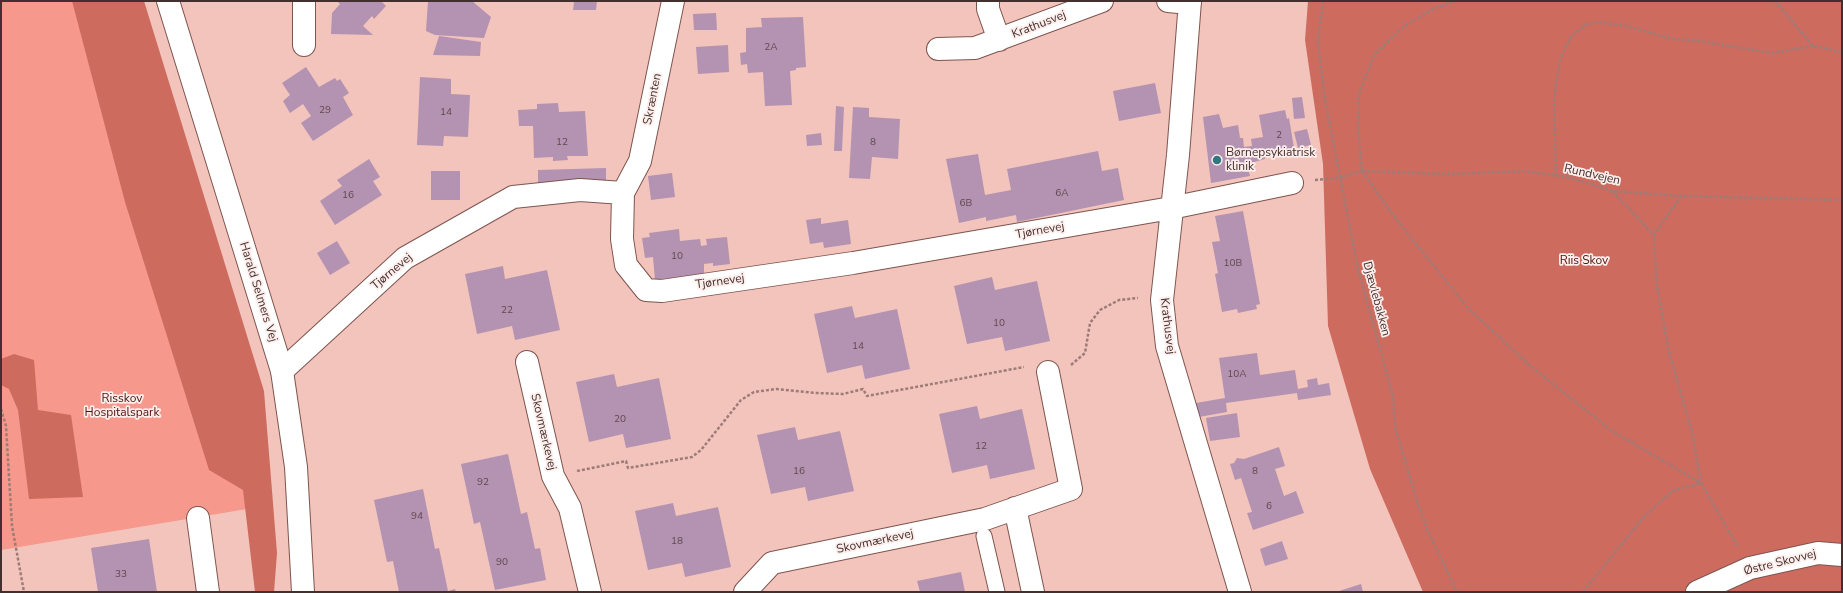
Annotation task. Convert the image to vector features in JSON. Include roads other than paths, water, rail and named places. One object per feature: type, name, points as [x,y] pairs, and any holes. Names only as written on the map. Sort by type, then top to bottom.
[{"type":"street","name":"Harald Selmers Vej","points":[[168,1],[282,371],[296,466],[303,592]]},
{"type":"street","points":[[304,1],[304,45]]},
{"type":"street","name":"Skrænten","points":[[623,193],[640,161],[673,1]]},
{"type":"street","name":"Krathusvej","points":[[988,1],[988,9],[998,40]]},
{"type":"street","name":"Krathusvej","points":[[938,49],[975,48],[1102,1]]},
{"type":"street","name":"Krathusvej","points":[[1168,1],[1190,2],[1178,155],[1162,300],[1167,346],[1240,592]]},
{"type":"street","name":"Tjørnevej","points":[[282,371],[405,258],[513,197],[580,190],[623,193],[622,239],[626,265],[646,290],[662,291],[853,263],[1171,208],[1292,183]]},
{"type":"street","name":"Skovmærkevej","points":[[527,362],[553,476],[570,508],[590,592]]},
{"type":"street","name":"Skovmærkevej","points":[[745,592],[772,563],[985,518],[1071,489],[1048,372]]},
{"type":"street","points":[[1015,508],[1033,592]]},
{"type":"street","points":[[198,518],[208,592]]},
{"type":"street","name":"Østre Skovvej","points":[[1697,592],[1750,568],[1818,553],[1842,555]]},
{"type":"lane","points":[[984,536],[997,592]]},
{"type":"place","name":"Børnepsykiatrisk klinik","points":[[1217,160]]},
{"type":"park label","name":"Riis Skov","points":[[1584,261]]},
{"type":"park label","name":"Risskov Hospitalspark","points":[[122,406]]}]
